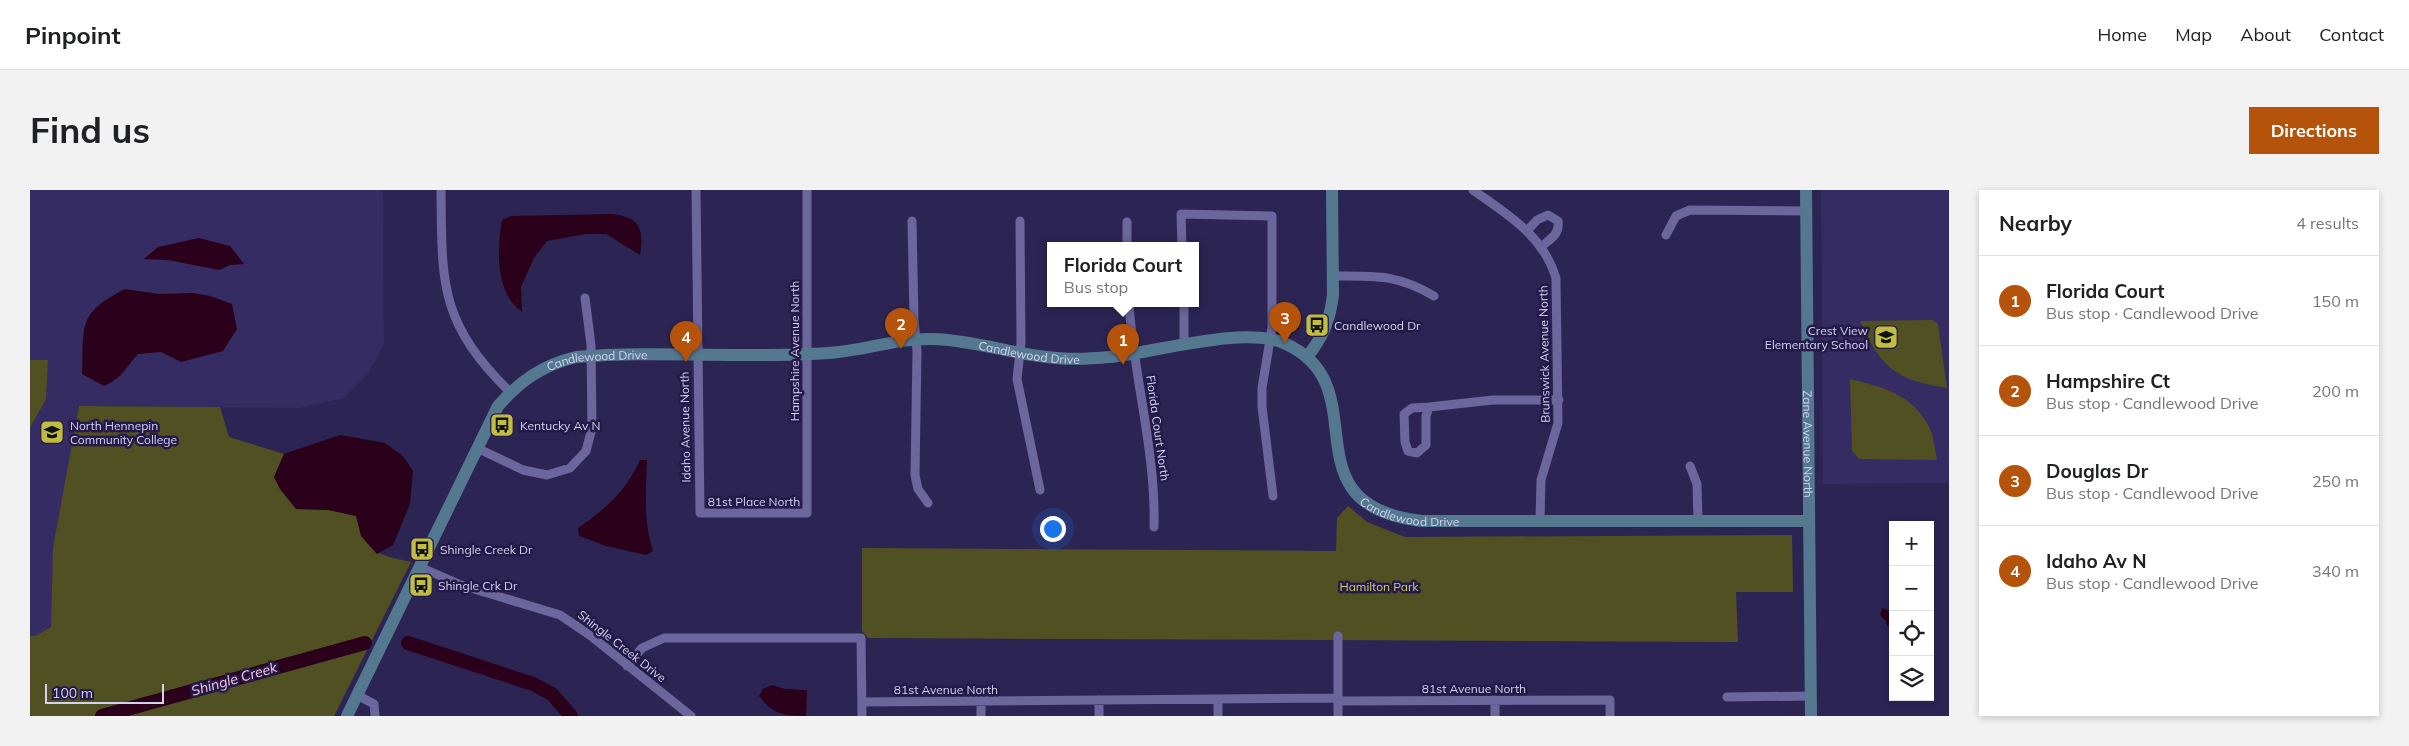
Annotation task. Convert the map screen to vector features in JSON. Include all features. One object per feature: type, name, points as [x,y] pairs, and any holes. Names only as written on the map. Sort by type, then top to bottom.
[{"type":"street","points":[[441,190],[442,255],[448,300],[466,341],[484,365],[510,392]]},
{"type":"street","name":"Idaho Avenue North","points":[[696,190],[696,355],[700,513]]},
{"type":"street","name":"Hampshire Avenue North","points":[[806,190],[807,513]]},
{"type":"street","points":[[1307,357],[1328,324],[1333,295],[1332,190]]},
{"type":"street","name":"Brunswick Avenue North","points":[[1473,190],[1527,231],[1542,246],[1556,278],[1558,423],[1541,480],[1540,521]]},
{"type":"street","name":"Zane Avenue North","points":[[1806,190],[1811,716]]},
{"type":"street","points":[[1666,235],[1676,216],[1690,210],[1806,211]]},
{"type":"street","points":[[1182,242],[1181,214],[1272,216],[1271,338],[1262,388],[1262,407],[1273,496]]},
{"type":"street","points":[[1527,231],[1542,216],[1548,215],[1558,221],[1559,228],[1556,234],[1542,246]]},
{"type":"street","points":[[912,221],[916,339],[915,475],[918,489],[928,503]]},
{"type":"street","points":[[1020,221],[1020,353],[1017,379],[1040,490]]},
{"type":"street","points":[[1127,222],[1127,242]]},
{"type":"street","points":[[1333,276],[1378,276],[1398,279],[1417,286],[1434,296]]},
{"type":"street","points":[[477,448],[535,474],[547,475],[570,468],[586,451],[592,428],[592,356],[585,298]]},
{"type":"street","name":"Florida Court North","points":[[1128,307],[1154,484],[1154,527]]},
{"type":"street","points":[[1184,307],[1184,346]]},
{"type":"street","name":"Candlewood Drive","points":[[347,716],[498,406],[510,392],[540,369],[557,362],[592,356],[806,354],[841,352],[885,342],[916,339],[959,341],[1020,353],[1070,359],[1134,354],[1238,337],[1271,338],[1297,349],[1307,357],[1322,375],[1330,389],[1334,404],[1338,456],[1343,472],[1350,486],[1370,506],[1391,516],[1422,522],[1809,521]]},
{"type":"street","points":[[1429,407],[1426,416],[1426,446],[1417,453],[1408,451],[1405,442],[1404,414],[1412,408],[1493,400],[1559,400]]},
{"type":"street","points":[[1690,466],[1697,484],[1698,521]]},
{"type":"street","name":"81st Place North","points":[[700,513],[807,513]]},
{"type":"street","name":"Shingle Creek Drive","points":[[420,566],[462,585],[560,615],[580,628],[691,716]]},
{"type":"street","points":[[1338,636],[1338,716]]},
{"type":"street","points":[[627,666],[642,648],[664,638],[862,638],[862,716]]},
{"type":"street","points":[[357,695],[374,704],[375,716]]},
{"type":"street","points":[[1727,697],[1811,696]]},
{"type":"street","points":[[1218,699],[1218,716]]},
{"type":"street","name":"81st Avenue North","points":[[862,702],[1218,699],[1610,700],[1610,716]]},
{"type":"street","points":[[1099,700],[1099,716]]},
{"type":"street","points":[[1495,700],[1495,716]]},
{"type":"street","points":[[981,701],[981,716]]},
{"type":"shaded area","name":"North Hennepin Community College","points":[[30,190],[383,190],[384,344],[368,373],[344,398],[300,408],[79,406],[53,547],[51,627],[35,636],[30,636]]},
{"type":"shaded area","name":"Crest View Elementary School","points":[[1821,190],[1949,190],[1949,483],[1823,484]]},
{"type":"shaded area","points":[[613,214],[629,218],[638,226],[641,238],[640,255],[606,234],[586,234],[547,241],[534,258],[521,287],[522,312],[513,304],[502,282],[500,270],[499,244],[502,220],[511,216]]},
{"type":"shaded area","points":[[199,238],[230,246],[244,264],[230,265],[219,270],[168,260],[144,259],[158,247]]},
{"type":"shaded area","points":[[125,289],[159,294],[193,293],[210,296],[232,304],[237,329],[223,351],[181,362],[161,352],[138,354],[120,376],[104,386],[82,374],[86,322],[98,306]]},
{"type":"shaded area","points":[[340,435],[385,443],[403,456],[413,471],[410,504],[393,545],[377,554],[361,536],[356,516],[329,510],[296,509],[280,489],[274,477],[284,454]]},
{"type":"shaded area","points":[[640,460],[647,460],[646,517],[653,551],[646,555],[606,546],[579,536],[578,528],[598,514],[622,490]]},
{"type":"shaded area","points":[[1882,608],[1889,611],[1889,626],[1887,626],[1886,621],[1880,615]]},
{"type":"shaded area","points":[[772,685],[785,689],[807,690],[806,716],[785,715],[769,707],[759,696],[763,689]]},
{"type":"green space","points":[[1932,320],[1938,324],[1947,388],[1915,381],[1892,369],[1875,350],[1860,321]]},
{"type":"green space","points":[[30,360],[48,360],[46,399],[30,428]]},
{"type":"green space","points":[[1850,379],[1886,389],[1907,400],[1916,408],[1924,417],[1930,429],[1937,460],[1859,459],[1852,451]]},
{"type":"green space","points":[[79,406],[220,407],[229,437],[284,454],[274,477],[296,509],[329,510],[356,516],[364,538],[374,550],[389,557],[411,562],[334,716],[30,716],[30,636],[35,636],[51,627],[53,547]]},
{"type":"green space","name":"Hamilton Park","points":[[1348,506],[1367,522],[1405,537],[1792,535],[1793,592],[1736,592],[1738,642],[868,638],[862,631],[862,548],[1336,551],[1337,518]]},
{"type":"waterway","name":"Shingle Creek","points":[[102,716],[365,643]]},
{"type":"waterway","name":"Shingle Creek","points":[[408,643],[533,684],[552,694],[571,716]]},
{"type":"place","name":"Candlewood Dr","points":[[1317,325]]},
{"type":"place","name":"Crest View Elementary School","points":[[1886,337]]},
{"type":"place","name":"Douglas Dr","points":[[1285,343]]},
{"type":"place","name":"Hampshire Ct","points":[[901,349]]},
{"type":"place","name":"Idaho Av N","points":[[686,362]]},
{"type":"place","name":"Florida Court","points":[[1123,365]]},
{"type":"place","name":"Kentucky Av N","points":[[502,425]]},
{"type":"place","name":"North Hennepin Community College","points":[[52,432]]},
{"type":"place","name":"Shingle Creek Dr","points":[[422,549]]},
{"type":"place","name":"Shingle Crk Dr","points":[[421,585]]}]
